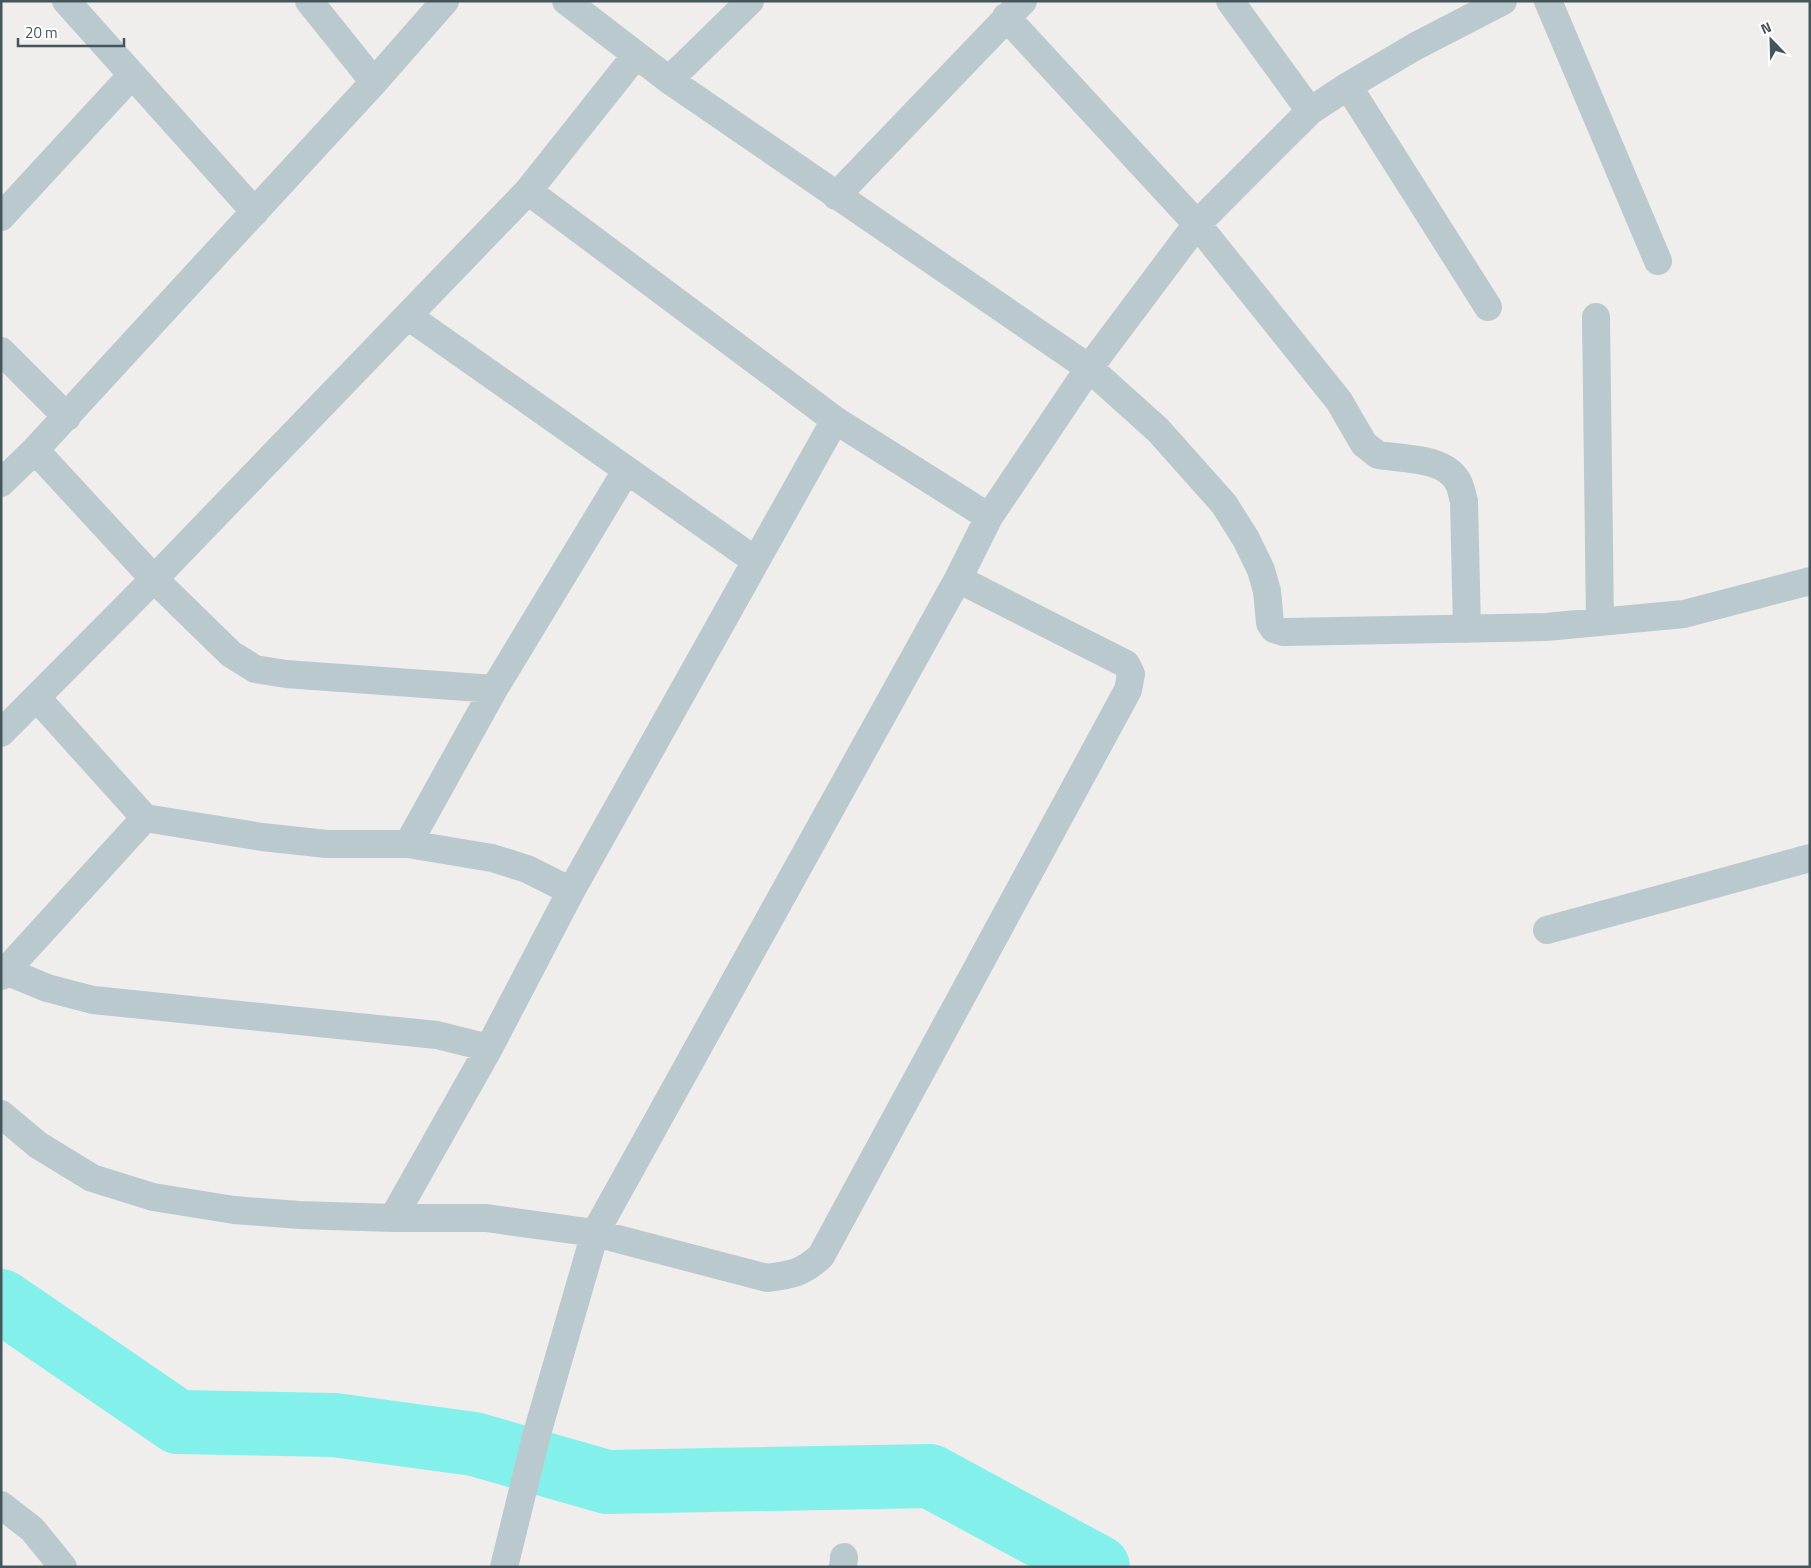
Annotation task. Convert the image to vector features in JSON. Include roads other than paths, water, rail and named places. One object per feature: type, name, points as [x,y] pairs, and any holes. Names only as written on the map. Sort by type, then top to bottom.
[{"type":"street","points":[[66,1],[255,212]]},
{"type":"street","points":[[309,1],[374,82]]},
{"type":"street","points":[[1,483],[67,417],[446,1]]},
{"type":"street","points":[[566,1],[669,80],[1088,368],[1158,430],[1224,504],[1246,538],[1261,570],[1270,623],[1274,629],[1284,632],[1546,627],[1684,614],[1810,581]]},
{"type":"street","points":[[669,80],[750,1]]},
{"type":"street","points":[[1230,1],[1310,111]]},
{"type":"street","points":[[505,1563],[536,1437],[595,1233],[958,579],[989,517],[1088,368],[1197,224],[1310,111],[1416,46],[1503,1]]},
{"type":"street","points":[[1548,1],[1658,261]]},
{"type":"street","points":[[836,196],[1014,9],[1197,224],[1339,401],[1370,451],[1378,455],[1430,463],[1449,470],[1458,482],[1464,501],[1467,629]]},
{"type":"street","points":[[1,733],[154,579],[528,191],[636,55]]},
{"type":"street","points":[[1,217],[132,74]]},
{"type":"street","points":[[1348,86],[1488,307]]},
{"type":"street","points":[[528,191],[835,420],[989,517]]},
{"type":"street","points":[[408,316],[756,561]]},
{"type":"street","points":[[1596,317],[1600,622]]},
{"type":"street","points":[[1,351],[67,417]]},
{"type":"street","points":[[392,1218],[489,1048],[571,891],[835,420]]},
{"type":"street","points":[[35,450],[154,579],[231,654],[256,668],[286,674],[494,689]]},
{"type":"street","points":[[408,844],[494,689],[626,471]]},
{"type":"street","points":[[1,1114],[38,1145],[92,1178],[153,1197],[234,1210],[392,1218],[486,1218],[595,1233],[767,1278],[791,1275],[808,1268],[821,1256],[1128,690],[1131,674],[1126,664],[958,579]]},
{"type":"street","points":[[37,698],[145,818],[262,837],[327,844],[408,844],[492,858],[528,869],[571,891]]},
{"type":"street","points":[[145,818],[4,974],[93,1000],[437,1035],[489,1048]]},
{"type":"street","points":[[1547,930],[1810,858]]},
{"type":"street","points":[[1,1506],[32,1529],[63,1567]]},
{"type":"waterway","points":[[1,1301],[178,1422],[334,1425],[474,1444],[607,1482],[930,1476],[1098,1567]]}]
